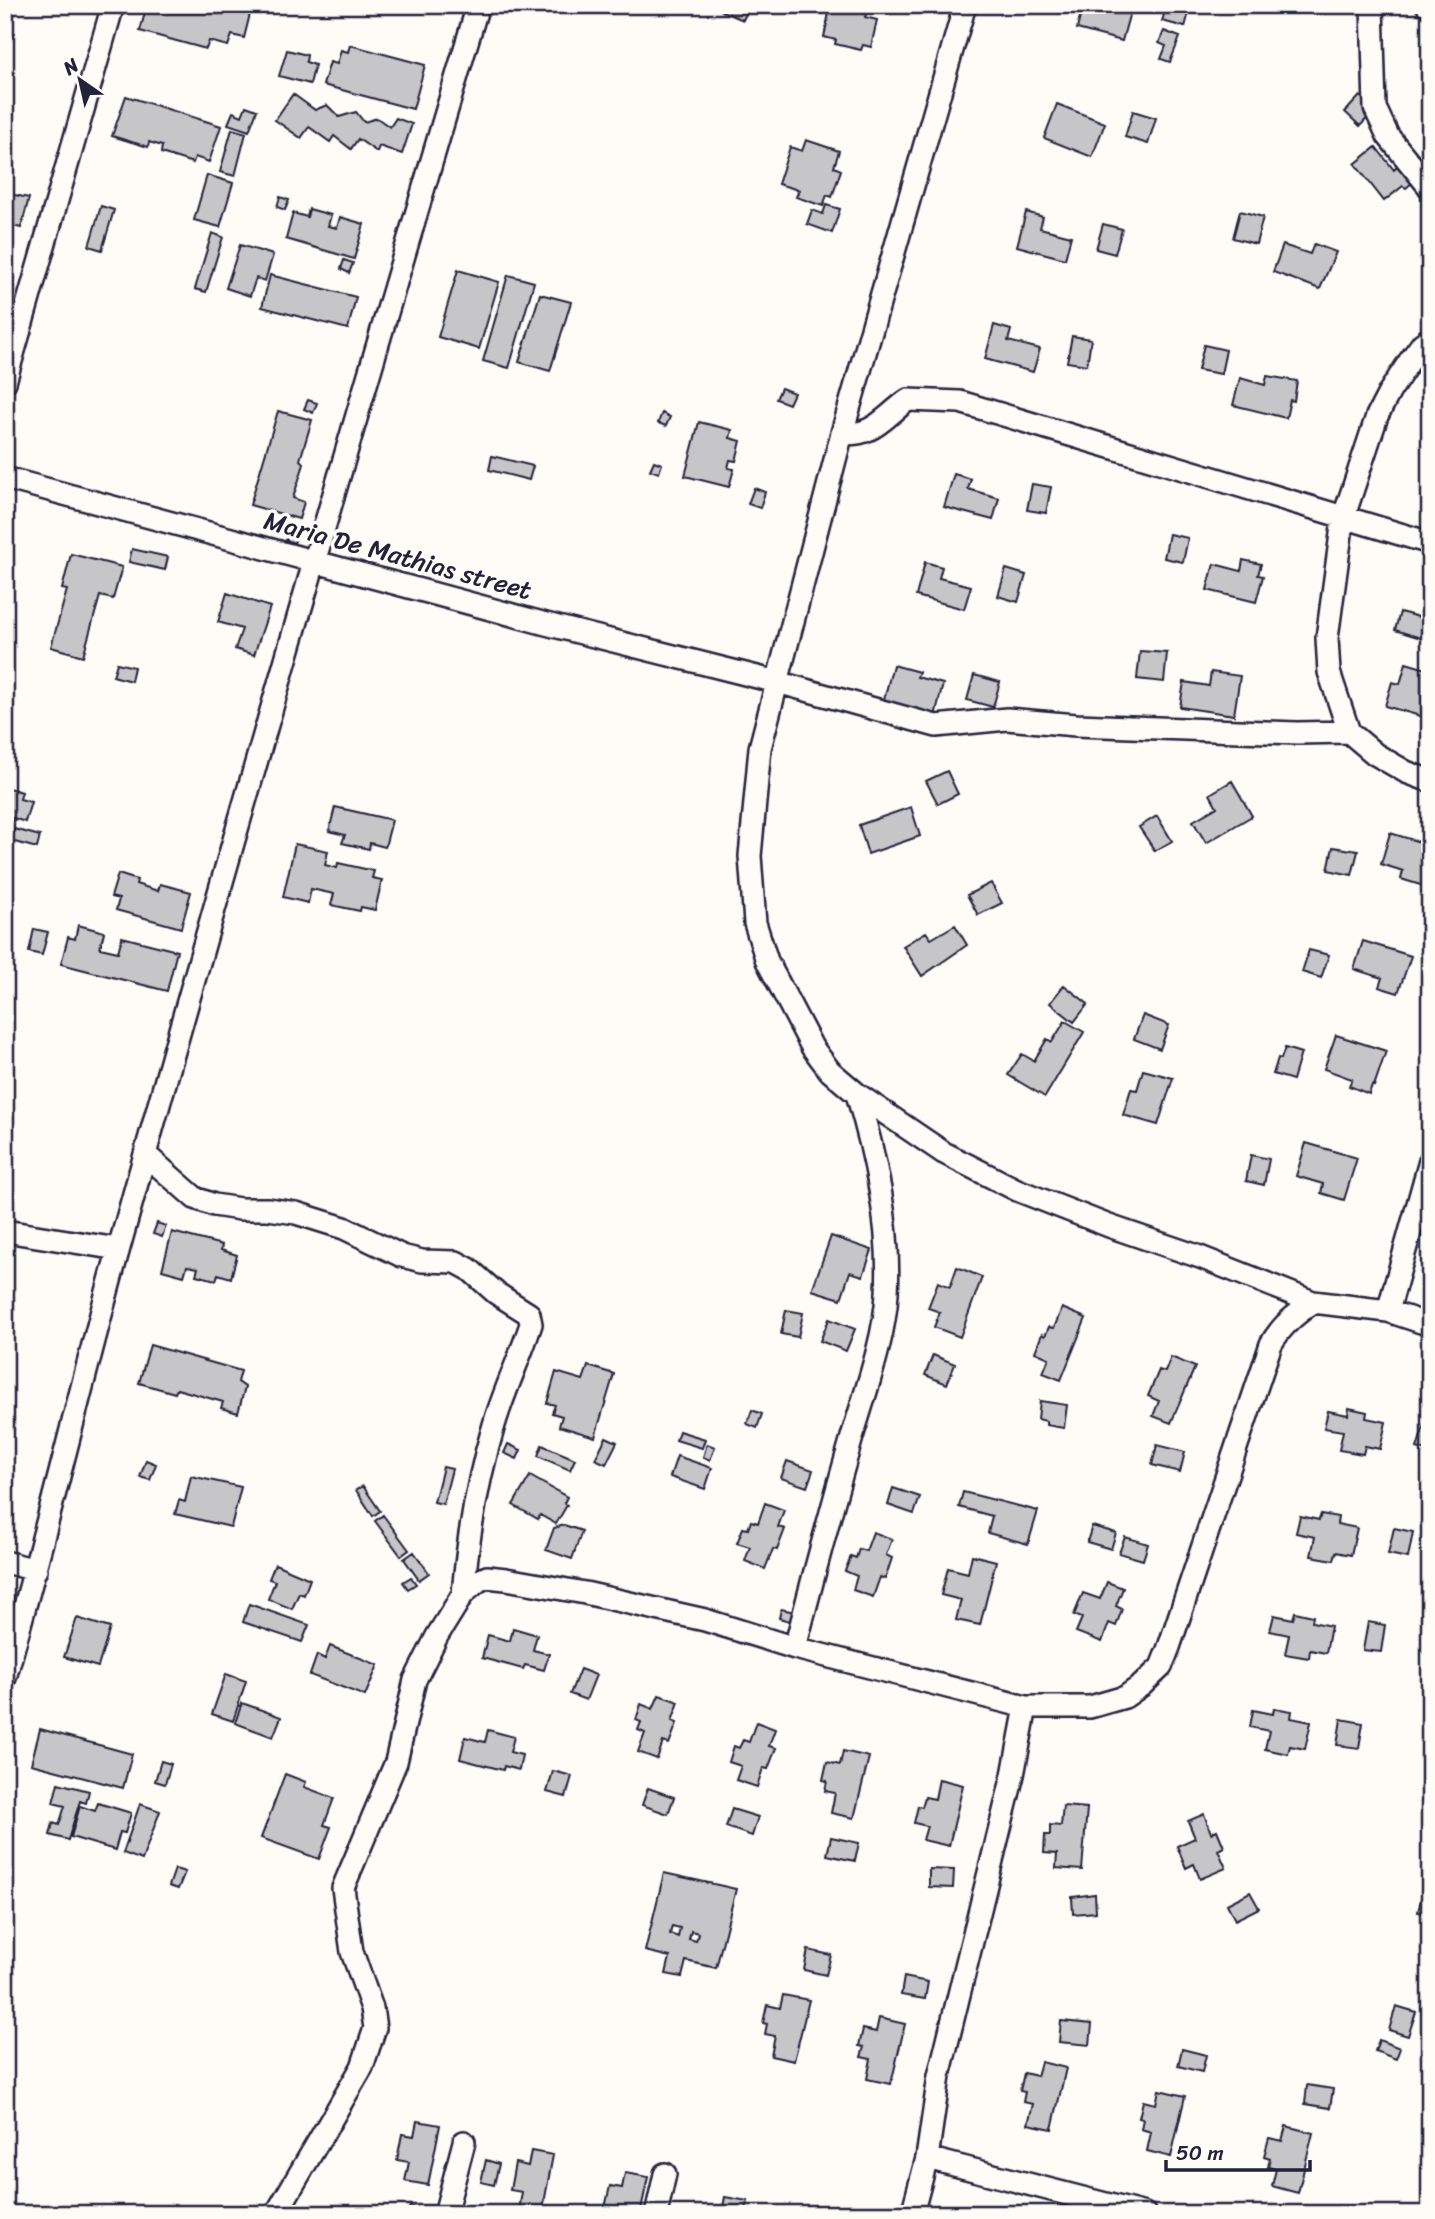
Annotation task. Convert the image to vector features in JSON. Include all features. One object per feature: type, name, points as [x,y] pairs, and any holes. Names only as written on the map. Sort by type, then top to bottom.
[{"type":"street","points":[[5,382],[113,5]]},
{"type":"street","points":[[5,1678],[36,1570],[118,1249],[314,561],[478,5]]},
{"type":"street","points":[[965,5],[842,433],[760,748],[750,856],[755,923],[767,961],[812,1046],[830,1071],[857,1094],[944,1153],[1017,1190],[1313,1302],[1388,1311],[1430,1325]]},
{"type":"street","points":[[1372,5],[1375,108],[1388,136],[1430,188]]},
{"type":"street","points":[[1430,338],[1409,362],[1377,416],[1343,519],[1327,638],[1329,672],[1349,732],[1375,754],[1406,772],[1430,781]]},
{"type":"street","points":[[842,433],[856,435],[870,431],[908,400],[960,402],[1430,543]]},
{"type":"street","name":"Maria De Mathias street","points":[[5,478],[936,726],[1007,719],[1076,725],[1297,733],[1349,732]]},
{"type":"street","points":[[795,1648],[823,1537],[877,1349],[887,1295],[888,1259],[880,1194],[870,1138],[857,1094]]},
{"type":"street","points":[[146,1155],[195,1198],[214,1205],[240,1209],[296,1213],[344,1228],[402,1256],[422,1261],[456,1262],[529,1314],[531,1324],[494,1423],[480,1475],[468,1541],[463,1594]]},
{"type":"street","points":[[1388,1311],[1430,1161]]},
{"type":"street","points":[[5,1231],[118,1249]]},
{"type":"street","points":[[276,2214],[362,2067],[375,2028],[372,2008],[352,1952],[343,1888],[396,1762],[415,1681],[437,1636],[463,1594],[487,1577],[585,1593],[705,1619],[795,1648],[1026,1707],[1090,1707],[1125,1697],[1160,1667],[1169,1647],[1271,1344],[1280,1328],[1291,1317],[1313,1302]]},
{"type":"street","points":[[5,1562],[36,1570]]},
{"type":"street","points":[[912,2214],[927,2158],[939,2076],[1013,1775],[1026,1707]]},
{"type":"street","points":[[445,2214],[464,2142]]},
{"type":"street","points":[[927,2158],[1112,2209],[1145,2214]]},
{"type":"street","points":[[656,2214],[665,2175]]},
{"type":"building","points":[[147,5],[233,5],[251,10],[244,38],[232,35],[228,46],[209,41],[206,49],[140,31]]},
{"type":"building","points":[[722,5],[750,5],[743,20],[722,11]]},
{"type":"building","points":[[1083,5],[1105,5],[1130,12],[1122,41],[1077,29]]},
{"type":"building","points":[[1167,5],[1191,5],[1185,27],[1162,21]]},
{"type":"building","points":[[847,6],[867,10],[865,17],[877,20],[871,47],[863,45],[861,50],[835,44],[836,40],[824,37],[830,8],[845,11]]},
{"type":"building","points":[[1164,31],[1180,37],[1170,62],[1161,59],[1166,46],[1159,43]]},
{"type":"building","points":[[350,45],[425,65],[413,109],[323,85],[330,62],[337,64],[341,50],[348,52]]},
{"type":"building","points":[[287,50],[307,55],[306,62],[315,65],[310,84],[279,76]]},
{"type":"building","points":[[293,94],[315,110],[327,105],[339,117],[356,112],[364,122],[377,118],[390,127],[396,118],[412,124],[402,154],[379,146],[377,152],[358,139],[351,149],[334,136],[330,142],[309,127],[301,138],[275,120]]},
{"type":"building","points":[[126,96],[221,126],[209,162],[195,157],[193,163],[161,153],[162,146],[149,142],[148,147],[112,136]]},
{"type":"building","points":[[1360,96],[1375,110],[1360,126],[1345,112]]},
{"type":"building","points":[[1057,104],[1105,123],[1092,157],[1044,138]]},
{"type":"building","points":[[246,106],[257,110],[249,131],[228,124],[233,112],[242,116]]},
{"type":"building","points":[[1133,111],[1156,118],[1148,144],[1125,137]]},
{"type":"building","points":[[232,129],[246,133],[235,176],[220,172]]},
{"type":"building","points":[[806,140],[839,151],[834,167],[841,170],[832,197],[827,195],[823,206],[796,197],[799,190],[778,184],[790,147],[802,151]]},
{"type":"building","points":[[1376,147],[1394,170],[1399,165],[1413,182],[1406,188],[1403,186],[1384,201],[1355,164]]},
{"type":"building","points":[[207,175],[233,183],[220,227],[194,220]]},
{"type":"building","points":[[5,193],[29,198],[21,228],[5,224]]},
{"type":"building","points":[[280,197],[289,200],[285,210],[277,207]]},
{"type":"building","points":[[826,205],[840,209],[832,233],[807,224],[812,210],[823,214]]},
{"type":"building","points":[[101,206],[114,210],[102,250],[89,246]]},
{"type":"building","points":[[309,209],[331,215],[328,226],[337,228],[340,217],[364,224],[354,259],[286,239],[293,213],[307,217]]},
{"type":"building","points":[[1240,211],[1263,217],[1256,244],[1233,238]]},
{"type":"building","points":[[1026,212],[1043,217],[1040,228],[1071,236],[1065,259],[1017,246]]},
{"type":"building","points":[[1103,224],[1122,229],[1115,254],[1096,249]]},
{"type":"building","points":[[212,233],[223,237],[206,292],[195,289]]},
{"type":"building","points":[[1314,244],[1336,252],[1320,289],[1273,272],[1283,245],[1310,254]]},
{"type":"building","points":[[240,245],[273,255],[265,281],[256,278],[250,296],[226,288]]},
{"type":"building","points":[[344,260],[353,263],[349,273],[341,269]]},
{"type":"building","points":[[458,270],[499,282],[479,349],[438,337]]},
{"type":"building","points":[[270,275],[356,297],[348,329],[262,307]]},
{"type":"building","points":[[508,275],[534,282],[509,368],[483,361]]},
{"type":"building","points":[[540,294],[571,302],[550,371],[519,362]]},
{"type":"building","points":[[994,325],[1011,330],[1008,341],[1040,349],[1033,372],[985,359]]},
{"type":"building","points":[[1072,336],[1091,339],[1087,365],[1067,362]]},
{"type":"building","points":[[1204,345],[1226,350],[1221,374],[1198,370]]},
{"type":"building","points":[[1267,376],[1297,381],[1294,401],[1290,400],[1286,418],[1233,405],[1240,378],[1265,385]]},
{"type":"building","points":[[781,388],[794,393],[789,404],[776,399]]},
{"type":"building","points":[[308,400],[317,403],[313,413],[304,409]]},
{"type":"building","points":[[278,411],[312,420],[300,460],[304,464],[293,498],[304,502],[299,519],[250,505]]},
{"type":"building","points":[[662,413],[670,417],[666,426],[658,423]]},
{"type":"building","points":[[699,422],[732,430],[730,438],[741,441],[736,461],[730,460],[728,468],[734,469],[729,487],[685,476]]},
{"type":"building","points":[[492,456],[533,466],[529,480],[489,470]]},
{"type":"building","points":[[654,461],[662,464],[659,473],[650,470]]},
{"type":"building","points":[[954,474],[971,479],[968,489],[999,498],[993,520],[944,507]]},
{"type":"building","points":[[1032,484],[1051,487],[1046,513],[1027,510]]},
{"type":"building","points":[[754,488],[765,492],[760,508],[748,504]]},
{"type":"building","points":[[289,530],[298,533],[294,543],[286,540]]},
{"type":"building","points":[[1169,534],[1188,538],[1183,562],[1164,558]]},
{"type":"building","points":[[132,549],[168,557],[165,570],[129,562]]},
{"type":"building","points":[[71,554],[122,567],[113,599],[100,596],[83,656],[51,647],[67,590],[62,589]]},
{"type":"building","points":[[1243,560],[1261,564],[1258,575],[1263,576],[1256,602],[1207,590],[1214,564],[1241,571]]},
{"type":"building","points":[[925,562],[942,567],[939,578],[971,586],[964,609],[916,596]]},
{"type":"building","points":[[1006,569],[1026,575],[1018,602],[998,596]]},
{"type":"building","points":[[227,593],[270,607],[254,655],[235,649],[242,629],[218,622]]},
{"type":"building","points":[[1400,612],[1430,620],[1424,639],[1395,630]]},
{"type":"building","points":[[1140,651],[1167,653],[1164,682],[1137,679]]},
{"type":"building","points":[[117,663],[134,667],[131,681],[113,676]]},
{"type":"building","points":[[1406,663],[1430,670],[1430,698],[1424,717],[1385,706],[1392,682],[1400,684]]},
{"type":"building","points":[[893,665],[919,672],[917,677],[943,684],[935,716],[883,703]]},
{"type":"building","points":[[1211,672],[1240,676],[1234,715],[1180,707],[1184,682],[1209,686]]},
{"type":"building","points":[[974,675],[1000,682],[993,707],[967,700]]},
{"type":"building","points":[[947,771],[958,794],[938,804],[926,781]]},
{"type":"building","points":[[1232,781],[1252,816],[1206,843],[1193,821],[1217,807],[1210,794]]},
{"type":"building","points":[[5,787],[22,792],[20,799],[31,802],[25,822],[13,818],[12,822],[7,821],[5,825]]},
{"type":"building","points":[[335,807],[392,820],[385,847],[370,843],[369,849],[342,843],[345,835],[329,831]]},
{"type":"building","points":[[911,807],[920,836],[868,854],[859,825]]},
{"type":"building","points":[[1157,816],[1172,841],[1155,851],[1139,827]]},
{"type":"building","points":[[14,829],[40,836],[37,848],[11,841]]},
{"type":"building","points":[[1390,833],[1430,845],[1430,877],[1427,887],[1401,879],[1403,871],[1381,864]]},
{"type":"building","points":[[295,844],[328,851],[325,865],[337,868],[338,863],[374,871],[372,878],[382,880],[375,910],[361,907],[360,911],[331,905],[334,894],[311,889],[308,903],[283,897]]},
{"type":"building","points":[[1333,847],[1358,851],[1352,875],[1328,870]]},
{"type":"building","points":[[118,874],[137,880],[136,884],[158,891],[160,884],[191,892],[181,928],[116,910],[119,899],[111,897]]},
{"type":"building","points":[[991,883],[1002,903],[978,915],[967,895]]},
{"type":"building","points":[[78,925],[104,932],[100,948],[118,952],[122,937],[177,951],[167,991],[61,964],[68,937],[75,939]]},
{"type":"building","points":[[955,925],[967,945],[922,976],[903,946],[926,932],[931,939]]},
{"type":"building","points":[[34,929],[48,932],[42,955],[29,952]]},
{"type":"building","points":[[1363,941],[1411,956],[1398,993],[1379,987],[1382,978],[1354,969]]},
{"type":"building","points":[[1309,950],[1329,955],[1321,978],[1302,972]]},
{"type":"building","points":[[1064,985],[1088,1004],[1074,1022],[1050,1003]]},
{"type":"building","points":[[1143,1015],[1169,1025],[1160,1049],[1134,1039]]},
{"type":"building","points":[[1065,1021],[1084,1032],[1045,1097],[1008,1075],[1022,1054],[1034,1061],[1047,1039],[1052,1042]]},
{"type":"building","points":[[1336,1035],[1386,1051],[1369,1094],[1349,1086],[1352,1079],[1324,1069]]},
{"type":"building","points":[[1285,1048],[1301,1053],[1293,1080],[1273,1074],[1278,1058],[1281,1059]]},
{"type":"building","points":[[1143,1070],[1173,1078],[1158,1125],[1123,1115],[1131,1089],[1137,1090]]},
{"type":"building","points":[[1306,1143],[1357,1158],[1344,1200],[1321,1193],[1323,1184],[1296,1176]]},
{"type":"building","points":[[1251,1155],[1269,1159],[1264,1185],[1246,1181]]},
{"type":"building","points":[[157,1223],[166,1226],[162,1237],[153,1234]]},
{"type":"building","points":[[172,1232],[222,1245],[221,1250],[237,1255],[231,1278],[218,1274],[216,1280],[196,1275],[198,1268],[187,1266],[184,1276],[162,1270]]},
{"type":"building","points":[[831,1236],[872,1250],[863,1276],[850,1272],[841,1299],[812,1290]]},
{"type":"building","points":[[957,1267],[982,1277],[960,1337],[934,1327],[940,1312],[928,1308],[938,1282],[950,1287]]},
{"type":"building","points":[[1062,1308],[1086,1318],[1061,1380],[1043,1373],[1049,1358],[1035,1352],[1042,1334],[1045,1336],[1049,1327],[1054,1328]]},
{"type":"building","points":[[786,1310],[803,1313],[798,1337],[781,1334]]},
{"type":"building","points":[[829,1319],[855,1329],[846,1351],[820,1341]]},
{"type":"building","points":[[150,1345],[241,1371],[238,1382],[245,1387],[238,1413],[221,1408],[223,1402],[177,1389],[175,1393],[139,1383]]},
{"type":"building","points":[[933,1355],[955,1364],[947,1384],[925,1375]]},
{"type":"building","points":[[1171,1357],[1195,1367],[1171,1423],[1153,1416],[1159,1401],[1148,1396],[1159,1370],[1165,1372]]},
{"type":"building","points":[[588,1366],[614,1374],[595,1437],[559,1426],[562,1416],[552,1413],[555,1405],[547,1403],[556,1372],[583,1380]]},
{"type":"building","points":[[1040,1401],[1067,1405],[1064,1428],[1046,1425],[1046,1421],[1038,1419]]},
{"type":"building","points":[[1349,1408],[1367,1412],[1366,1418],[1386,1422],[1380,1449],[1365,1446],[1363,1454],[1339,1450],[1343,1431],[1324,1428],[1328,1411],[1348,1415]]},
{"type":"building","points":[[752,1410],[762,1414],[757,1428],[747,1424]]},
{"type":"building","points":[[1425,1423],[1430,1424],[1430,1452],[1417,1448]]},
{"type":"building","points":[[679,1431],[705,1439],[702,1448],[676,1440]]},
{"type":"building","points":[[606,1437],[617,1442],[606,1464],[595,1459]]},
{"type":"building","points":[[508,1444],[521,1450],[517,1459],[504,1453]]},
{"type":"building","points":[[707,1444],[715,1447],[710,1460],[703,1457]]},
{"type":"building","points":[[542,1445],[575,1459],[570,1470],[538,1456]]},
{"type":"building","points":[[1157,1445],[1185,1452],[1180,1472],[1152,1465]]},
{"type":"building","points":[[677,1456],[712,1468],[705,1489],[670,1477]]},
{"type":"building","points":[[146,1460],[156,1464],[150,1480],[140,1477]]},
{"type":"building","points":[[787,1461],[813,1470],[807,1487],[781,1478]]},
{"type":"building","points":[[443,1467],[452,1469],[443,1504],[434,1502]]},
{"type":"building","points":[[191,1476],[241,1487],[231,1527],[175,1514],[179,1500],[185,1502]]},
{"type":"building","points":[[530,1476],[567,1497],[564,1503],[567,1505],[556,1524],[540,1515],[538,1519],[513,1505]]},
{"type":"building","points":[[363,1486],[380,1511],[373,1516],[356,1490]]},
{"type":"building","points":[[893,1488],[920,1497],[914,1514],[888,1505]]},
{"type":"building","points":[[963,1492],[1038,1511],[1028,1544],[988,1533],[992,1516],[959,1507]]},
{"type":"building","points":[[765,1503],[784,1510],[778,1527],[785,1529],[777,1550],[773,1549],[765,1569],[745,1561],[750,1547],[737,1543],[743,1528],[748,1529],[751,1521],[758,1523]]},
{"type":"building","points":[[1321,1514],[1338,1517],[1337,1524],[1357,1528],[1351,1555],[1336,1552],[1334,1560],[1311,1556],[1315,1537],[1296,1533],[1300,1516],[1319,1520]]},
{"type":"building","points":[[383,1515],[409,1550],[401,1556],[375,1521]]},
{"type":"building","points":[[564,1525],[582,1531],[572,1559],[546,1550],[554,1528]]},
{"type":"building","points":[[1092,1526],[1116,1533],[1111,1549],[1087,1542]]},
{"type":"building","points":[[1394,1528],[1413,1532],[1408,1558],[1388,1554]]},
{"type":"building","points":[[873,1532],[892,1539],[886,1555],[892,1558],[885,1579],[880,1577],[873,1597],[853,1590],[857,1576],[845,1571],[851,1556],[856,1558],[859,1549],[866,1551]]},
{"type":"building","points":[[1125,1537],[1148,1544],[1143,1560],[1119,1553]]},
{"type":"building","points":[[414,1552],[429,1573],[419,1580],[404,1559]]},
{"type":"building","points":[[972,1555],[996,1561],[980,1625],[956,1620],[961,1600],[941,1595],[948,1568],[968,1573]]},
{"type":"building","points":[[275,1564],[310,1579],[304,1595],[299,1593],[292,1609],[268,1599],[275,1581],[269,1579]]},
{"type":"building","points":[[411,1577],[416,1584],[408,1589],[403,1582]]},
{"type":"building","points":[[1107,1582],[1123,1588],[1116,1606],[1122,1609],[1116,1626],[1109,1623],[1102,1642],[1076,1632],[1082,1618],[1074,1615],[1083,1593],[1100,1599]]},
{"type":"building","points":[[249,1604],[309,1625],[302,1642],[243,1622]]},
{"type":"building","points":[[781,1609],[795,1612],[793,1622],[779,1618]]},
{"type":"building","points":[[1295,1612],[1313,1616],[1312,1622],[1331,1626],[1326,1653],[1310,1650],[1309,1658],[1285,1654],[1289,1635],[1270,1631],[1274,1615],[1293,1619]]},
{"type":"building","points":[[77,1618],[110,1628],[98,1667],[64,1657]]},
{"type":"building","points":[[1368,1622],[1385,1625],[1381,1652],[1363,1650]]},
{"type":"building","points":[[513,1628],[537,1635],[533,1650],[549,1654],[544,1670],[525,1665],[523,1669],[482,1658],[488,1635],[510,1641]]},
{"type":"building","points":[[330,1646],[378,1665],[365,1696],[310,1675],[317,1655],[325,1659]]},
{"type":"building","points":[[580,1669],[596,1675],[586,1700],[570,1694]]},
{"type":"building","points":[[226,1674],[246,1681],[233,1721],[212,1714]]},
{"type":"building","points":[[659,1695],[679,1702],[672,1721],[677,1723],[669,1744],[663,1742],[657,1759],[638,1752],[645,1733],[638,1730],[641,1722],[636,1720],[641,1704],[653,1709]]},
{"type":"building","points":[[242,1703],[281,1717],[273,1737],[235,1723]]},
{"type":"building","points":[[1274,1708],[1292,1711],[1291,1718],[1311,1722],[1305,1749],[1290,1746],[1288,1754],[1265,1749],[1269,1731],[1250,1727],[1253,1710],[1273,1714]]},
{"type":"building","points":[[1341,1719],[1363,1723],[1359,1748],[1337,1745]]},
{"type":"building","points":[[756,1722],[775,1729],[769,1746],[776,1748],[768,1769],[763,1768],[757,1787],[736,1780],[741,1766],[729,1762],[734,1746],[739,1748],[743,1740],[749,1742]]},
{"type":"building","points":[[40,1729],[132,1754],[123,1788],[31,1764]]},
{"type":"building","points":[[488,1730],[514,1737],[510,1752],[522,1755],[519,1770],[504,1766],[503,1770],[460,1759],[465,1737],[485,1742]]},
{"type":"building","points":[[843,1751],[869,1757],[854,1818],[831,1813],[835,1793],[825,1791],[827,1781],[823,1780],[827,1762],[840,1765]]},
{"type":"building","points":[[161,1761],[171,1764],[165,1784],[155,1781]]},
{"type":"building","points":[[553,1771],[572,1776],[566,1797],[547,1792]]},
{"type":"building","points":[[285,1774],[306,1782],[304,1787],[334,1798],[324,1825],[331,1827],[319,1859],[261,1838]]},
{"type":"building","points":[[939,1779],[963,1785],[949,1846],[923,1840],[927,1826],[914,1823],[918,1806],[922,1807],[925,1797],[935,1799]]},
{"type":"building","points":[[58,1783],[89,1791],[86,1803],[80,1801],[68,1840],[50,1835],[53,1823],[59,1825],[65,1806],[53,1803]]},
{"type":"building","points":[[648,1788],[674,1797],[668,1814],[642,1805]]},
{"type":"building","points":[[98,1803],[131,1813],[125,1833],[120,1832],[115,1850],[71,1837],[80,1806],[95,1811]]},
{"type":"building","points":[[140,1804],[160,1811],[142,1860],[123,1853]]},
{"type":"building","points":[[1063,1806],[1087,1808],[1082,1870],[1056,1868],[1057,1854],[1044,1853],[1045,1835],[1050,1835],[1050,1825],[1061,1826]]},
{"type":"building","points":[[732,1809],[758,1817],[752,1836],[726,1827]]},
{"type":"building","points":[[1204,1814],[1211,1833],[1217,1830],[1224,1847],[1218,1850],[1226,1868],[1200,1879],[1194,1864],[1186,1868],[1177,1846],[1195,1838],[1188,1821]]},
{"type":"building","points":[[831,1837],[859,1843],[855,1861],[827,1855]]},
{"type":"building","points":[[175,1869],[185,1872],[178,1889],[169,1886]]},
{"type":"building","points":[[929,1869],[954,1870],[953,1888],[929,1887]]},
{"type":"building","points":[[664,1873],[736,1889],[716,1968],[686,1961],[682,1977],[666,1974],[670,1957],[645,1951]],"holes":[[[672,1926],[680,1928],[678,1937],[670,1934]],[[691,1931],[698,1933],[696,1941],[689,1939]]]},
{"type":"building","points":[[1424,1887],[1430,1888],[1430,1914],[1418,1912]]},
{"type":"building","points":[[1250,1892],[1259,1908],[1235,1920],[1227,1904]]},
{"type":"building","points":[[1095,1894],[1096,1912],[1073,1914],[1072,1897]]},
{"type":"building","points":[[808,1950],[831,1955],[826,1975],[804,1970]]},
{"type":"building","points":[[904,1977],[928,1982],[925,1999],[901,1995]]},
{"type":"building","points":[[783,1995],[809,2000],[794,2061],[771,2056],[775,2036],[765,2034],[767,2024],[763,2023],[767,2005],[780,2008]]},
{"type":"building","points":[[1396,2006],[1416,2012],[1408,2036],[1389,2030]]},
{"type":"building","points":[[879,2018],[905,2024],[891,2084],[867,2079],[871,2059],[861,2057],[864,2047],[859,2046],[863,2029],[876,2032]]},
{"type":"building","points":[[1061,2021],[1092,2024],[1090,2045],[1059,2042]]},
{"type":"building","points":[[1379,2040],[1400,2048],[1396,2059],[1375,2051]]},
{"type":"building","points":[[1182,2049],[1206,2055],[1202,2072],[1178,2066]]},
{"type":"building","points":[[1041,2062],[1066,2068],[1052,2129],[1028,2124],[1033,2104],[1023,2102],[1025,2092],[1020,2091],[1024,2073],[1037,2076]]},
{"type":"building","points":[[1307,2085],[1333,2089],[1330,2108],[1305,2104]]},
{"type":"building","points":[[1159,2090],[1185,2096],[1171,2157],[1147,2151],[1151,2132],[1141,2129],[1143,2119],[1139,2118],[1143,2101],[1156,2104]]},
{"type":"building","points":[[417,2121],[440,2125],[428,2185],[405,2181],[409,2162],[397,2160],[402,2134],[414,2136]]},
{"type":"building","points":[[1286,2126],[1313,2133],[1298,2193],[1272,2186],[1276,2169],[1268,2167],[1270,2158],[1264,2156],[1269,2138],[1282,2141]]},
{"type":"building","points":[[531,2151],[553,2155],[542,2214],[519,2211],[522,2192],[510,2190],[515,2163],[528,2166]]},
{"type":"building","points":[[486,2160],[499,2164],[494,2185],[481,2182]]},
{"type":"building","points":[[625,2173],[648,2177],[640,2214],[604,2212],[610,2186],[622,2188]]},
{"type":"building","points":[[725,2197],[748,2201],[745,2214],[709,2214],[710,2210],[722,2212]]},
{"type":"building","points":[[410,2206],[431,2214],[407,2214]]}]
